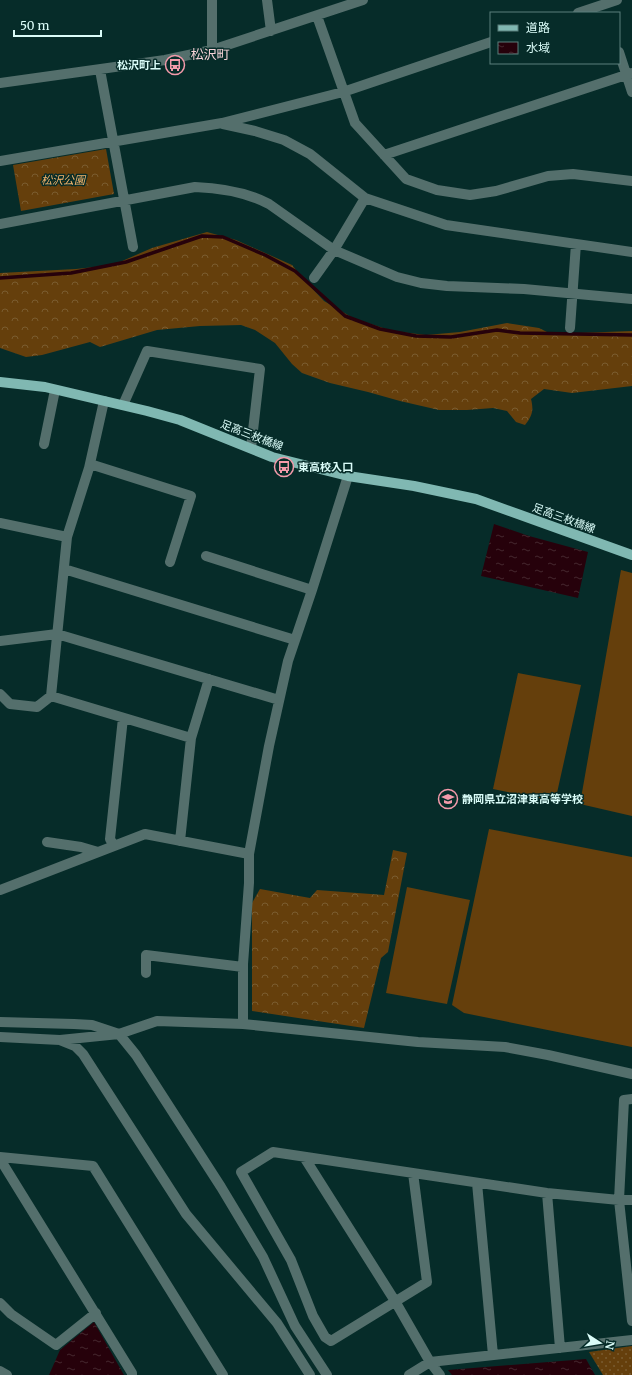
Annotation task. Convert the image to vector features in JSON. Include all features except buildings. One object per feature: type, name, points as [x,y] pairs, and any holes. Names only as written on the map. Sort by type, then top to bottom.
[{"type":"main road","name":"足高三枚橋線","points":[[0,382],[55,390],[123,405],[180,420],[272,457],[348,476],[414,486],[476,499],[632,555]]},
{"type":"street","points":[[212,0],[212,50]]},
{"type":"street","points":[[266,0],[271,31]]},
{"type":"street","points":[[0,83],[165,60],[212,50],[363,0]]},
{"type":"street","points":[[582,12],[604,6],[617,0]]},
{"type":"street","points":[[317,16],[355,123],[406,179],[437,190],[470,195],[496,191],[548,176],[573,174],[632,181]]},
{"type":"street","points":[[0,161],[222,123],[343,92],[490,42]]},
{"type":"street","points":[[620,54],[629,74],[632,92]]},
{"type":"street","points":[[100,70],[134,247]]},
{"type":"street","points":[[384,155],[629,74]]},
{"type":"street","points":[[222,123],[284,140],[310,154],[365,198],[446,225],[632,252]]},
{"type":"street","points":[[0,224],[195,187],[218,188],[259,198],[334,250],[397,277],[421,283],[466,287],[524,289],[632,299]]},
{"type":"street","points":[[314,278],[334,250],[365,198]]},
{"type":"street","points":[[570,328],[576,244]]},
{"type":"street","points":[[123,405],[147,351],[260,369],[251,448]]},
{"type":"street","points":[[44,444],[55,390]]},
{"type":"street","points":[[0,694],[10,704],[37,707],[51,696],[67,537],[90,464],[104,401]]},
{"type":"street","points":[[90,464],[191,496],[170,562]]},
{"type":"street","points":[[243,1024],[243,967],[249,883],[249,854],[269,746],[288,661],[348,476]]},
{"type":"street","points":[[0,524],[67,537]]},
{"type":"street","points":[[206,556],[312,590]]},
{"type":"street","points":[[64,569],[295,640]]},
{"type":"street","points":[[0,642],[57,634],[279,700]]},
{"type":"street","points":[[180,841],[191,738],[209,679]]},
{"type":"street","points":[[51,696],[191,738]]},
{"type":"street","points":[[114,846],[110,838],[123,718]]},
{"type":"street","points":[[0,890],[145,834],[249,854]]},
{"type":"street","points":[[47,842],[82,847],[98,852]]},
{"type":"street","points":[[146,973],[146,955],[243,967]]},
{"type":"street","points":[[0,1038],[60,1040],[119,1034],[157,1021],[243,1024],[418,1042],[505,1047],[632,1074]]},
{"type":"street","points":[[0,1022],[92,1025],[119,1034],[136,1055],[222,1187],[263,1257],[295,1326],[327,1375]]},
{"type":"street","points":[[60,1040],[75,1046],[83,1054],[186,1214],[277,1323],[310,1375]]},
{"type":"street","points":[[632,1098],[624,1100],[619,1200],[632,1321]]},
{"type":"street","points":[[413,1173],[427,1282],[331,1341],[325,1337],[313,1316],[291,1260],[241,1172],[273,1152],[547,1193],[632,1200]]},
{"type":"street","points":[[304,1157],[395,1301],[430,1362],[440,1375]]},
{"type":"street","points":[[0,1158],[96,1313],[132,1375]]},
{"type":"street","points":[[0,1158],[93,1166],[223,1375]]},
{"type":"street","points":[[477,1183],[492,1355]]},
{"type":"street","points":[[547,1193],[560,1348]]},
{"type":"street","points":[[0,1303],[11,1314],[56,1346],[96,1313]]},
{"type":"street","points":[[409,1375],[430,1362],[632,1340]]},
{"type":"street","points":[[0,1371],[7,1375]]},
{"type":"green space","name":"松沢公園","points":[[106,149],[114,194],[21,211],[13,165]]},
{"type":"green space","points":[[207,232],[236,240],[292,265],[324,301],[353,318],[392,331],[426,335],[460,332],[507,323],[539,328],[551,334],[632,331],[632,386],[572,393],[544,389],[531,399],[532,413],[525,425],[516,422],[507,411],[493,408],[439,410],[330,383],[302,373],[292,364],[275,343],[255,330],[241,325],[200,326],[157,330],[100,347],[90,342],[42,355],[26,357],[0,348],[0,273],[76,269],[113,265],[152,248]]},
{"type":"green space","points":[[621,570],[632,573],[632,816],[580,804]]},
{"type":"green space","points":[[518,673],[581,685],[555,802],[493,789]]},
{"type":"green space","points":[[489,829],[632,857],[632,1047],[464,1013],[452,1005]]},
{"type":"green space","points":[[393,850],[407,853],[388,952],[381,958],[364,1028],[252,1011],[252,903],[260,889],[310,898],[317,890],[384,895]]},
{"type":"green space","points":[[407,887],[470,900],[447,1004],[386,993]]},
{"type":"green space","points":[[632,1346],[632,1375],[603,1375],[589,1352]]},
{"type":"water","points":[[494,524],[529,536],[588,552],[578,598],[481,576]]},
{"type":"water","points":[[94,1322],[124,1375],[49,1375],[60,1350]]},
{"type":"water","points":[[586,1359],[595,1375],[452,1375],[448,1370]]},
{"type":"waterway","points":[[0,278],[71,273],[126,262],[202,236],[223,237],[265,255],[295,271],[345,316],[380,329],[416,336],[451,337],[497,330],[520,333],[632,335]]},
{"type":"place","name":"松沢町上","points":[[175,65]]},
{"type":"place","name":"東高校入口","points":[[284,467]]},
{"type":"place","name":"静岡県立沼津東高等学校","points":[[448,799]]},
{"type":"district","name":"松沢町","points":[[210,54]]}]
